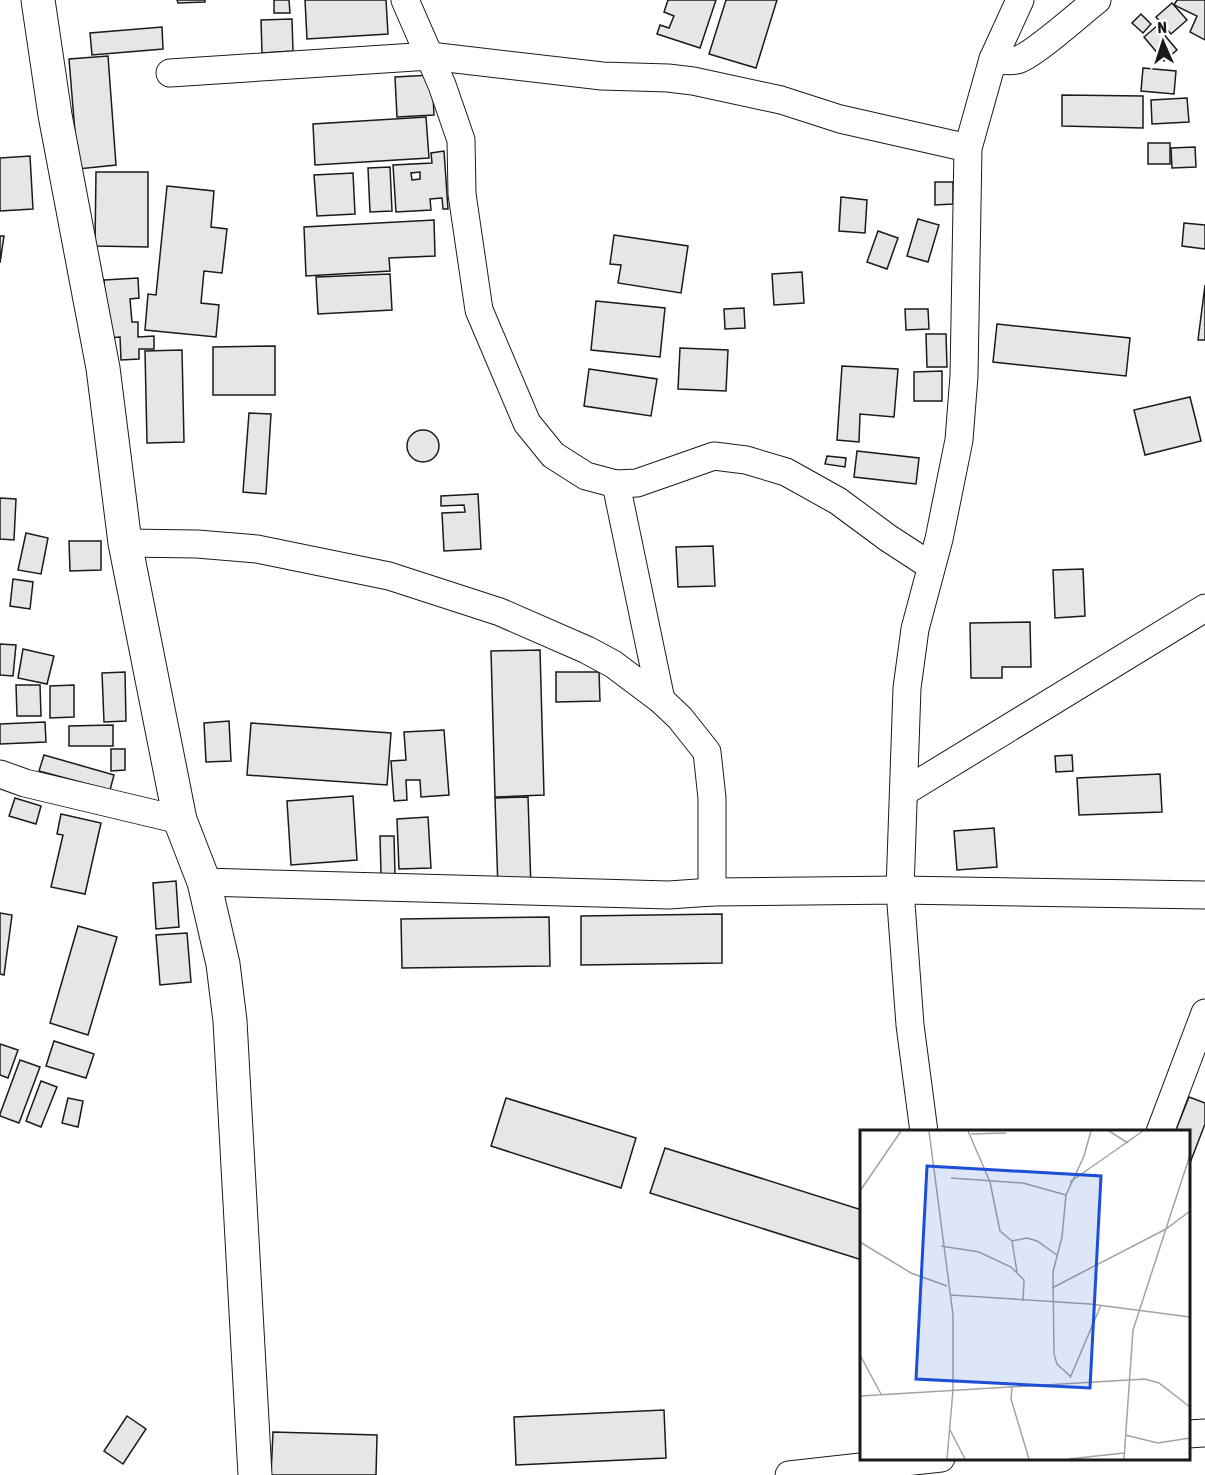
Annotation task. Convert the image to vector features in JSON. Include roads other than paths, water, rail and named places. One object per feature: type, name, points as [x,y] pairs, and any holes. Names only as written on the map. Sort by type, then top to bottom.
[{"type":"main road","points":[[38,0],[55,115],[103,368],[126,543],[180,820],[204,882],[223,964],[230,1021],[255,1475]]},
{"type":"street","points":[[405,0],[430,56],[461,140],[462,194],[479,310],[522,414],[553,455],[586,476],[616,484],[637,483],[714,456],[746,460],[786,472],[838,501],[931,566]]},
{"type":"street","points":[[924,1130],[910,1025],[900,890],[907,688],[915,629],[939,539],[959,440],[964,376],[968,148],[993,59],[1020,0]]},
{"type":"street","points":[[993,59],[1019,60],[1097,0]]},
{"type":"street","points":[[170,73],[430,56],[602,76],[693,81],[781,100],[840,119],[968,148]]},
{"type":"street","points":[[616,484],[661,700]]},
{"type":"street","points":[[126,543],[197,544],[257,549],[389,576],[500,612],[612,664],[661,700],[680,718],[707,752],[712,798],[712,892]]},
{"type":"street","points":[[904,792],[1205,608]]},
{"type":"street","points":[[0,774],[25,783],[180,820]]},
{"type":"street","points":[[204,882],[669,895],[712,892],[900,890],[1205,895]]},
{"type":"street","points":[[1160,1130],[1205,1013]]},
{"type":"street","points":[[1190,1434],[1205,1433]]},
{"type":"street","points":[[789,1475],[923,1460]]}]
